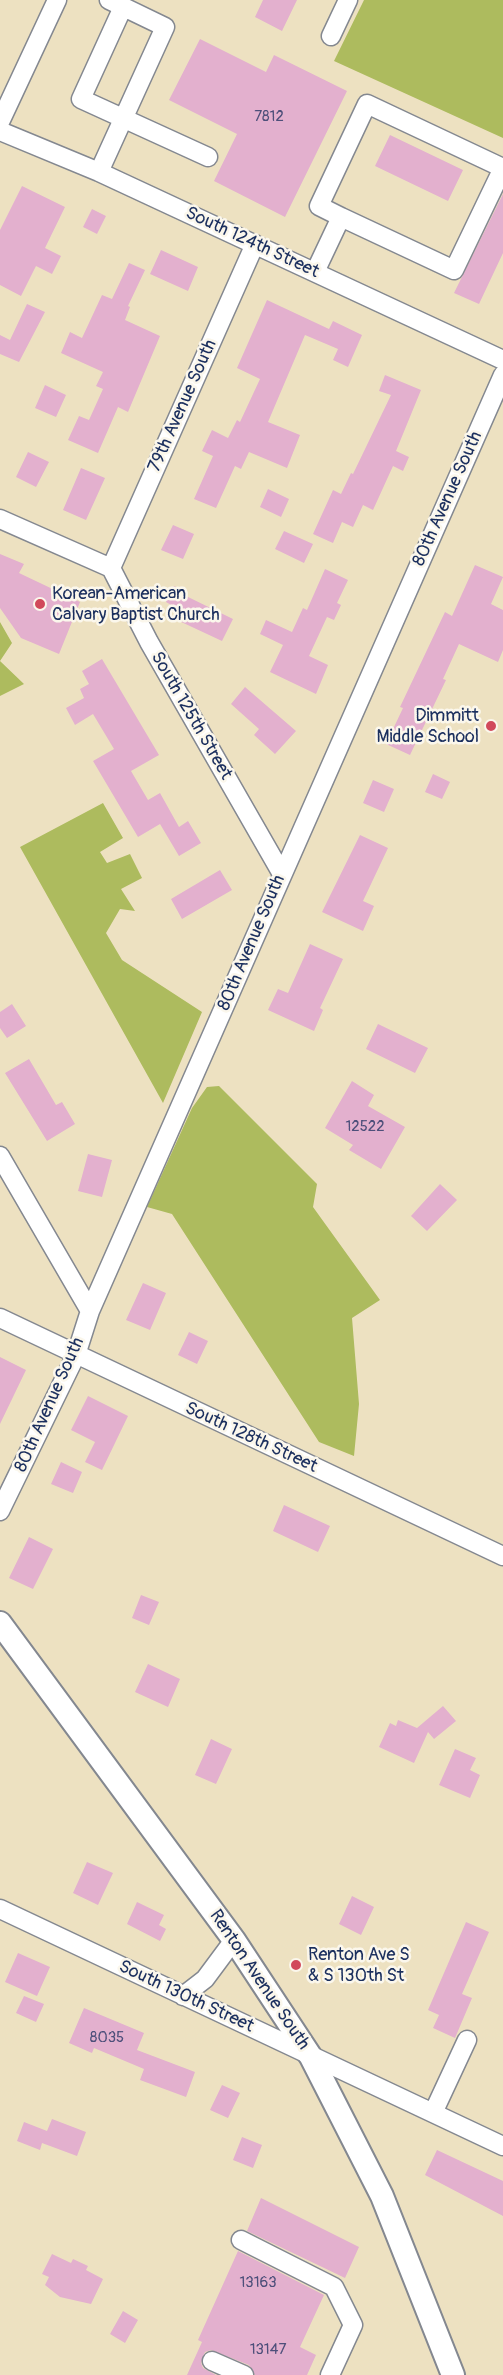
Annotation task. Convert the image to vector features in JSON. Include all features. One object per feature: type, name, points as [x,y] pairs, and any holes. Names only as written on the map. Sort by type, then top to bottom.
[{"type":"main road","name":"Renton Avenue South","points":[[0,1623],[234,1940],[311,2057],[382,2196],[453,2375]]},
{"type":"street","points":[[0,122],[57,0]]},
{"type":"street","points":[[331,36],[348,0]]},
{"type":"street","points":[[99,172],[124,119],[165,27],[116,4],[81,99],[124,119],[208,157]]},
{"type":"street","points":[[367,104],[502,168],[454,270],[341,217],[319,206],[367,104]]},
{"type":"street","name":"South 124th Street","points":[[0,131],[99,172],[503,360]]},
{"type":"street","points":[[315,273],[341,217]]},
{"type":"street","name":"79th Avenue South","points":[[111,568],[255,244]]},
{"type":"street","name":"80th Avenue South","points":[[0,1511],[76,1355],[90,1311],[503,375]]},
{"type":"street","points":[[0,519],[111,568]]},
{"type":"street","name":"South 125th Street","points":[[111,568],[149,642],[282,874]]},
{"type":"street","points":[[0,1156],[90,1311]]},
{"type":"street","name":"South 128th Street","points":[[0,1318],[503,1556]]},
{"type":"street","name":"South 130th Street","points":[[0,1909],[503,2146]]},
{"type":"street","points":[[183,1996],[205,1978],[234,1940]]},
{"type":"street","points":[[433,2113],[467,2040]]},
{"type":"street","points":[[241,2240],[334,2287],[353,2325],[330,2375]]},
{"type":"street","points":[[212,2361],[244,2375]]},
{"type":"green space","points":[[364,0],[503,0],[503,138],[334,61]]},
{"type":"green space","points":[[0,622],[12,643],[0,661]]},
{"type":"green space","points":[[0,661],[24,684],[0,696]]},
{"type":"green space","points":[[103,803],[123,838],[100,852],[107,863],[130,854],[142,878],[121,889],[135,911],[120,909],[106,933],[122,960],[202,1012],[163,1103],[20,847]]},
{"type":"green space","points":[[219,1086],[317,1184],[313,1207],[380,1300],[352,1318],[359,1404],[354,1456],[319,1442],[172,1214],[147,1207],[192,1108],[207,1087]]},
{"type":"building","points":[[263,0],[297,0],[282,31],[255,17]]},
{"type":"building","points":[[200,39],[266,72],[274,55],[347,91],[285,217],[214,181],[237,134],[169,100]]},
{"type":"building","points":[[390,135],[463,170],[448,201],[375,166]]},
{"type":"building","points":[[22,186],[65,207],[45,248],[61,256],[52,274],[36,266],[21,296],[0,285],[0,230]]},
{"type":"building","points":[[503,194],[503,253],[479,304],[454,293]]},
{"type":"building","points":[[92,209],[106,216],[97,234],[83,227]]},
{"type":"building","points":[[161,250],[198,267],[188,291],[150,274]]},
{"type":"building","points":[[129,263],[145,270],[128,306],[130,307],[125,320],[160,336],[128,412],[118,407],[98,453],[68,440],[79,416],[89,420],[103,389],[96,386],[103,372],[61,353],[70,332],[82,338],[102,295],[112,299]]},
{"type":"building","points":[[267,300],[329,329],[333,321],[362,335],[348,367],[333,360],[338,349],[305,335],[268,422],[300,435],[287,468],[249,452],[241,469],[235,466],[216,508],[194,499],[213,456],[202,451],[212,430],[228,438],[237,420],[240,422],[260,379],[237,368]]},
{"type":"building","points":[[27,304],[45,312],[19,362],[0,354],[0,335],[10,340]]},
{"type":"building","points":[[385,375],[421,390],[396,451],[409,457],[403,471],[393,466],[373,510],[363,505],[353,527],[342,522],[333,543],[313,534],[333,490],[341,494],[351,473],[353,474],[391,395],[379,391]]},
{"type":"building","points":[[45,385],[66,395],[56,417],[35,408]]},
{"type":"building","points":[[28,452],[49,462],[36,487],[16,477]]},
{"type":"building","points":[[81,468],[105,478],[86,520],[63,510]]},
{"type":"building","points":[[268,489],[289,499],[281,517],[260,507]]},
{"type":"building","points":[[173,525],[194,534],[183,559],[161,550]]},
{"type":"building","points":[[284,531],[313,544],[304,563],[275,549]]},
{"type":"building","name":"Korean-American Calvary Baptist Church","points":[[0,554],[24,564],[19,573],[80,602],[59,654],[21,638],[0,608]]},
{"type":"building","points":[[475,565],[503,577],[491,604],[503,610],[503,650],[498,662],[459,644],[443,679],[446,680],[410,755],[386,744],[403,708],[400,707],[445,612],[452,616]]},
{"type":"building","points":[[325,569],[348,580],[337,603],[341,605],[334,620],[327,617],[309,656],[328,665],[316,694],[270,672],[283,645],[260,634],[266,620],[292,632],[303,608],[307,610]]},
{"type":"building","points":[[174,586],[186,592],[184,595],[233,619],[222,641],[177,620],[182,611],[166,602]]},
{"type":"building","points":[[102,659],[159,755],[131,771],[148,800],[160,793],[179,827],[188,821],[201,843],[179,856],[160,824],[138,837],[93,761],[114,749],[93,714],[75,725],[66,708],[84,698],[80,689],[89,684],[82,671]]},
{"type":"building","points":[[245,687],[296,731],[275,754],[254,735],[259,729],[231,704]]},
{"type":"building","points":[[433,774],[450,782],[442,799],[425,792]]},
{"type":"building","points":[[373,780],[394,789],[384,812],[363,803]]},
{"type":"building","points":[[360,835],[388,848],[363,901],[374,906],[363,931],[322,912]]},
{"type":"building","points":[[220,870],[232,890],[182,919],[171,899]]},
{"type":"building","points":[[310,944],[343,959],[320,1008],[323,1010],[314,1031],[268,1010],[278,989],[288,993]]},
{"type":"building","points":[[12,1004],[26,1026],[7,1038],[0,1028],[0,1012]]},
{"type":"building","points":[[378,1024],[428,1048],[415,1073],[366,1049]]},
{"type":"building","points":[[29,1059],[56,1105],[62,1102],[75,1124],[47,1141],[5,1073]]},
{"type":"building","points":[[352,1081],[374,1095],[368,1106],[405,1127],[381,1169],[349,1150],[353,1145],[325,1128]]},
{"type":"building","points":[[88,1154],[112,1160],[102,1197],[78,1191]]},
{"type":"building","points":[[440,1184],[457,1200],[427,1231],[411,1216]]},
{"type":"building","points":[[143,1283],[166,1293],[150,1330],[126,1320]]},
{"type":"building","points":[[189,1332],[208,1341],[197,1364],[178,1355]]},
{"type":"building","points":[[0,1357],[26,1370],[0,1424]]},
{"type":"building","points":[[88,1396],[128,1416],[102,1470],[85,1462],[95,1442],[71,1430]]},
{"type":"building","points":[[61,1462],[82,1472],[73,1493],[51,1484]]},
{"type":"building","points":[[284,1505],[330,1526],[318,1552],[273,1531]]},
{"type":"building","points":[[29,1537],[53,1549],[33,1589],[9,1578]]},
{"type":"building","points":[[141,1595],[159,1602],[149,1625],[132,1618]]},
{"type":"building","points":[[148,1664],[180,1679],[168,1707],[135,1692]]},
{"type":"building","points":[[443,1706],[456,1721],[434,1739],[428,1732],[414,1763],[379,1747],[390,1723],[396,1726],[398,1720],[417,1728]]},
{"type":"building","points":[[211,1739],[232,1749],[216,1784],[195,1775]]},
{"type":"building","points":[[455,1749],[476,1758],[470,1770],[480,1775],[470,1798],[439,1785]]},
{"type":"building","points":[[87,1862],[113,1873],[98,1905],[73,1893]]},
{"type":"building","points":[[352,1896],[374,1907],[361,1935],[339,1924]]},
{"type":"building","points":[[137,1902],[164,1915],[159,1925],[166,1929],[160,1941],[127,1924]]},
{"type":"building","points":[[466,1922],[489,1932],[462,1994],[472,1998],[455,2038],[433,2028],[439,2015],[428,2010]]},
{"type":"building","points":[[18,1953],[50,1967],[37,1996],[5,1982]]},
{"type":"building","points":[[24,1996],[44,2004],[36,2022],[16,2013]]},
{"type":"building","points":[[84,2008],[144,2033],[137,2050],[195,2072],[186,2097],[140,2080],[144,2069],[94,2048],[92,2053],[69,2043]]},
{"type":"building","points":[[222,2085],[240,2093],[228,2118],[210,2110]]},
{"type":"building","points":[[52,2119],[86,2132],[77,2156],[42,2143],[40,2150],[17,2141],[24,2122],[47,2131]]},
{"type":"building","points":[[242,2137],[262,2145],[253,2168],[233,2160]]},
{"type":"building","points":[[437,2150],[503,2181],[503,2216],[425,2175]]},
{"type":"building","points":[[261,2198],[359,2247],[345,2278],[247,2231]]},
{"type":"building","points":[[238,2251],[324,2295],[300,2347],[316,2355],[307,2375],[255,2375],[249,2365],[211,2350],[205,2352],[201,2363],[203,2368],[216,2375],[187,2375],[202,2342],[198,2340]]},
{"type":"building","points":[[52,2254],[71,2263],[73,2259],[88,2266],[86,2270],[103,2279],[91,2304],[60,2297],[45,2285],[49,2277],[42,2274]]},
{"type":"building","points":[[123,2311],[138,2320],[125,2343],[110,2334]]},
{"type":"place","name":"Korean-American Calvary Baptist Church","points":[[40,604]]},
{"type":"place","name":"Dimmitt Middle School","points":[[491,726]]},
{"type":"place","name":"Renton Ave S & S 130th St","points":[[296,1965]]}]
